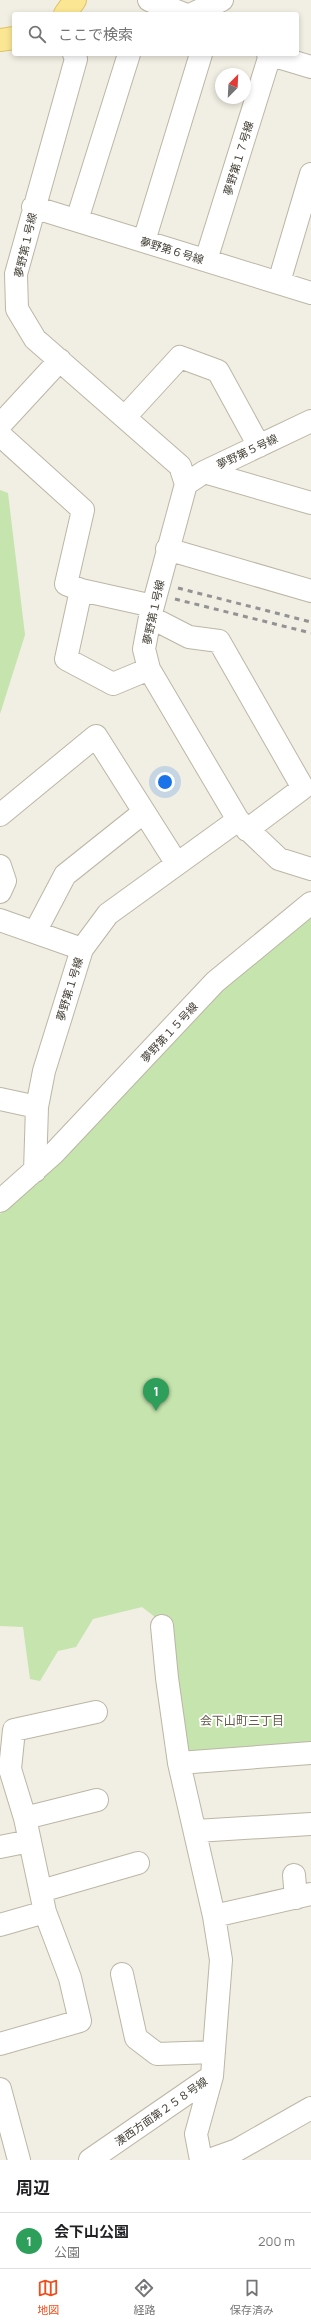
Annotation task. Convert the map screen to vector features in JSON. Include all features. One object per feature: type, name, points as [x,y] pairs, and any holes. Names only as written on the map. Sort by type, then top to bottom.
[{"type":"main road","points":[[66,12],[75,0]]},
{"type":"main road","points":[[0,40],[12,38]]},
{"type":"street","points":[[142,12],[146,0]]},
{"type":"street","points":[[149,0],[179,12]]},
{"type":"street","points":[[196,12],[222,0]]},
{"type":"street","name":"夢野第１号線","points":[[35,1170],[37,1107],[44,1071],[82,949],[108,914],[177,864],[242,825],[149,669],[144,649],[167,549],[186,484],[180,466],[35,339],[17,309],[16,274],[33,207],[76,59],[75,56]]},
{"type":"street","points":[[77,220],[128,56]]},
{"type":"street","points":[[144,241],[200,56]]},
{"type":"street","name":"夢野第１７号線","points":[[206,260],[268,56]]},
{"type":"street","points":[[275,56],[311,67]]},
{"type":"street","points":[[279,282],[311,174]]},
{"type":"street","name":"夢野第６号線","points":[[33,207],[311,293]]},
{"type":"street","points":[[125,417],[180,357],[218,371],[259,446]]},
{"type":"street","points":[[0,425],[60,360]]},
{"type":"street","name":"夢野第５号線","points":[[186,484],[204,472],[311,421]]},
{"type":"street","points":[[0,435],[83,510],[66,584],[81,590],[152,611],[189,637],[219,641],[303,788],[242,825],[279,859],[311,869]]},
{"type":"street","points":[[204,472],[311,502]]},
{"type":"street","points":[[167,549],[311,591]]},
{"type":"street","points":[[81,590],[66,659],[113,684],[149,669]]},
{"type":"street","points":[[0,815],[96,736],[177,864]]},
{"type":"street","points":[[35,932],[65,876],[144,812]]},
{"type":"street","points":[[0,866],[5,881],[0,892]]},
{"type":"street","name":"夢野第１５号線","points":[[0,1201],[54,1153],[216,982],[311,903]]},
{"type":"street","points":[[0,920],[82,949]]},
{"type":"street","points":[[0,1099],[37,1107]]},
{"type":"street","points":[[162,1626],[167,1678],[179,1763],[196,1831],[214,1916],[221,1960],[212,2076],[196,2134],[201,2160]]},
{"type":"street","points":[[0,2044],[80,2021],[70,1978],[45,1912],[25,1818],[5,1770],[14,1730],[96,1712]]},
{"type":"street","points":[[179,1763],[311,1753]]},
{"type":"street","points":[[25,1818],[97,1800]]},
{"type":"street","points":[[196,1831],[311,1824]]},
{"type":"street","points":[[0,1847],[30,1841]]},
{"type":"street","points":[[41,1891],[138,1863]]},
{"type":"street","points":[[214,1916],[304,1896],[294,1875]]},
{"type":"street","points":[[0,1925],[45,1912]]},
{"type":"street","points":[[122,1974],[136,2038],[157,2054],[214,2052]]},
{"type":"street","name":"湊西方面第２５８号線","points":[[90,2160],[212,2076]]},
{"type":"street","points":[[0,2089],[19,2160]]},
{"type":"street","points":[[209,2160],[238,2150],[311,2108]]},
{"type":"green space","points":[[0,490],[8,493],[25,635],[0,714]]},
{"type":"green space","points":[[311,911],[311,1748],[185,1757],[168,1627],[142,1607],[93,1619],[76,1647],[58,1651],[40,1681],[30,1679],[23,1627],[0,1626],[0,1214],[50,1170],[220,987]]},
{"type":"railway","points":[[178,588],[311,622]]},
{"type":"railway","points":[[175,599],[311,633]]},
{"type":"place","name":"会下山公園","points":[[156,1411]]},
{"type":"district","name":"会下山町三丁目","points":[[242,1720]]}]
